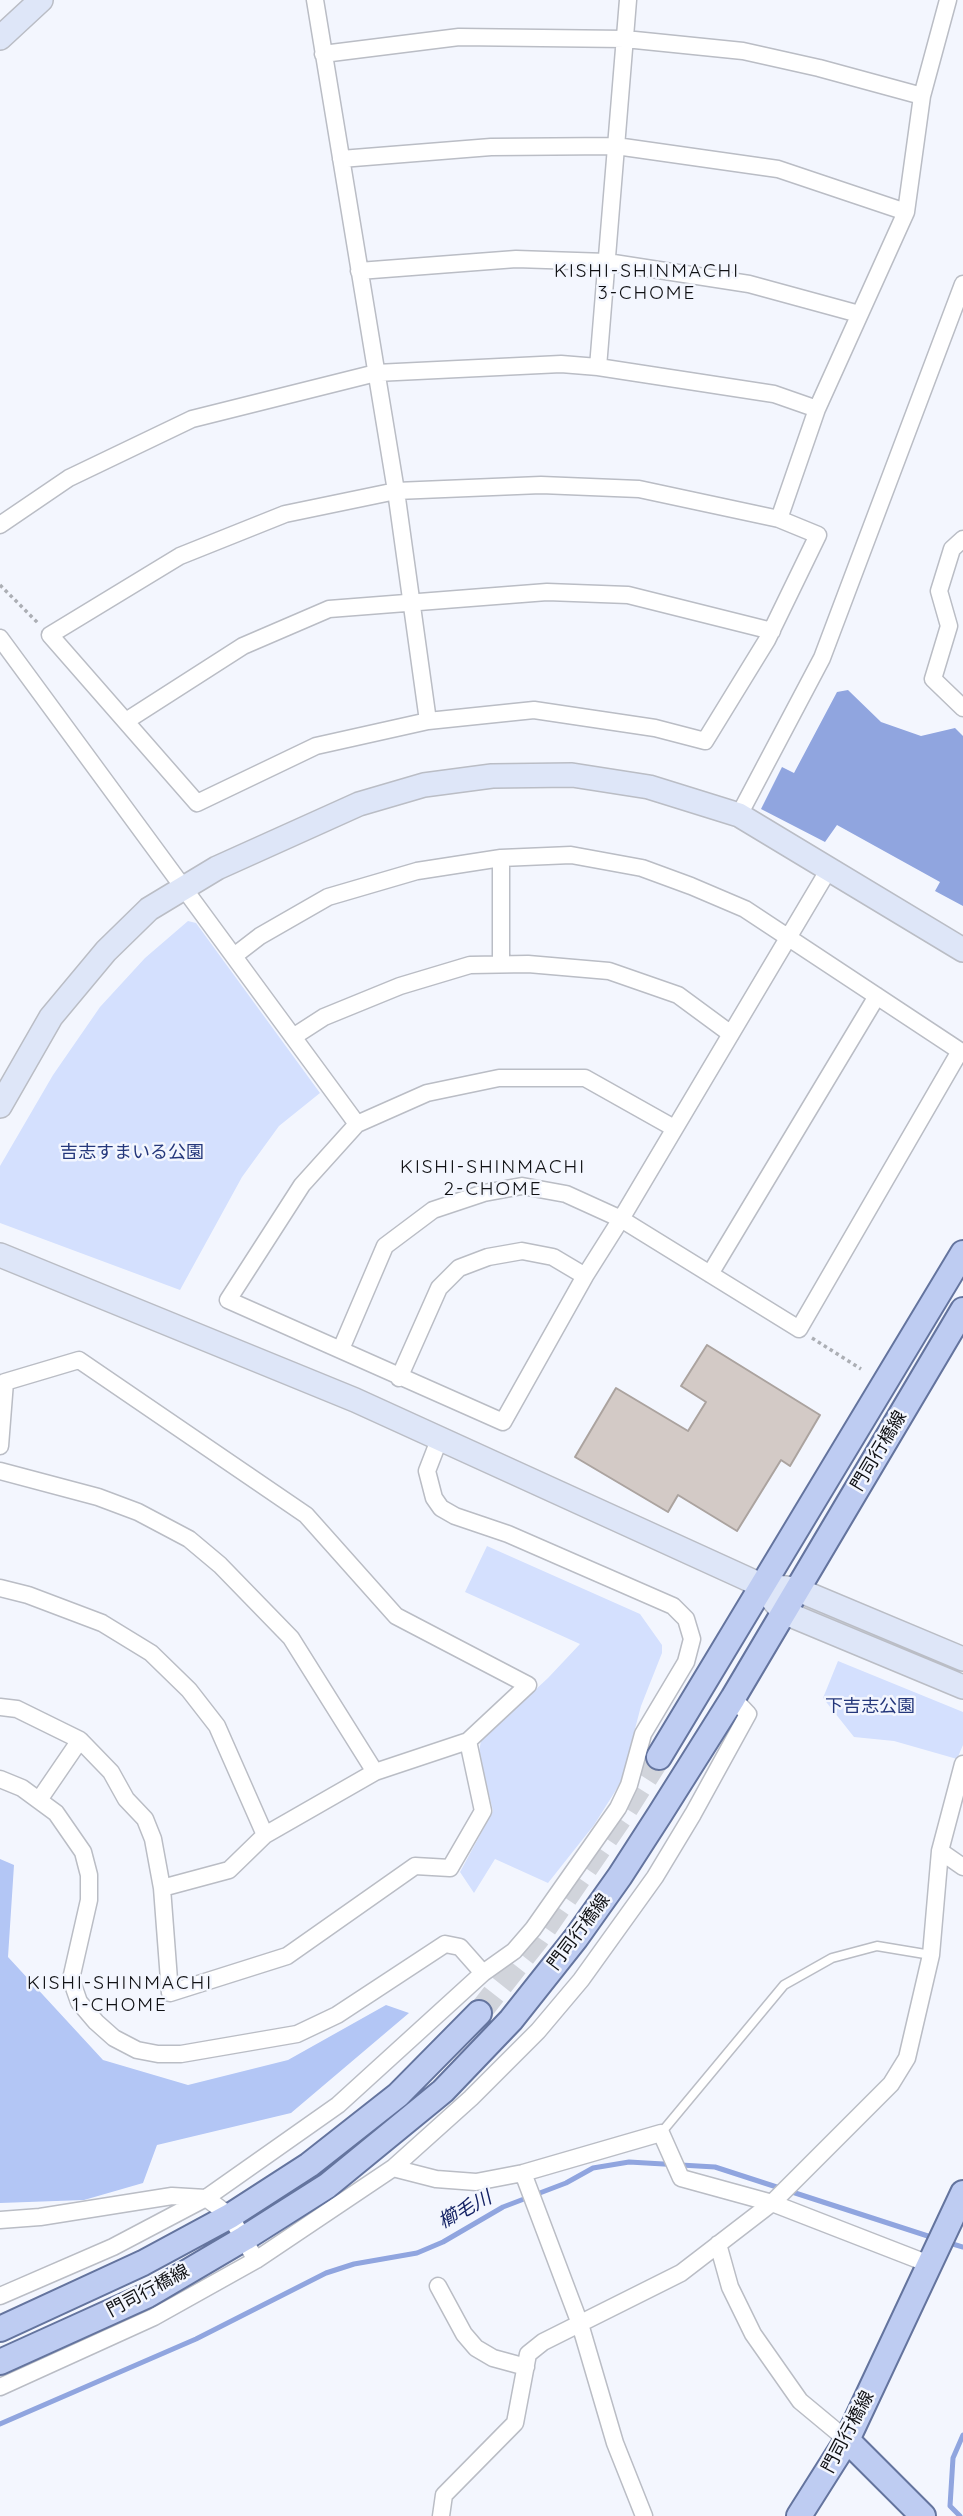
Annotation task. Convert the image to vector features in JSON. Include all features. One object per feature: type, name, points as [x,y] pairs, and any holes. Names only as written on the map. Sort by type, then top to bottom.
[{"type":"main road","name":"門司行橋線","points":[[659,1757],[963,1253]]},
{"type":"main road","name":"門司行橋線","points":[[0,2362],[250,2249],[433,2100],[511,2020],[576,1938],[620,1876],[733,1698],[963,1310]]},
{"type":"main road","name":"門司行橋線","points":[[0,2329],[143,2263],[230,2216],[309,2165],[398,2095],[479,2013]]},
{"type":"main road","name":"門司行橋線","points":[[799,2516],[847,2440],[963,2193]]},
{"type":"main road","points":[[847,2440],[923,2516]]},
{"type":"street","points":[[0,38],[41,0]]},
{"type":"street","points":[[314,0],[396,491],[428,721]]},
{"type":"street","points":[[598,367],[628,0]]},
{"type":"street","points":[[779,519],[817,409],[906,212],[922,96],[948,0]]},
{"type":"street","points":[[323,54],[459,37],[625,39],[743,51],[922,96]]},
{"type":"street","points":[[341,159],[491,147],[616,146],[778,169],[906,212]]},
{"type":"street","points":[[359,271],[516,259],[607,262],[749,284],[859,314]]},
{"type":"street","points":[[739,815],[822,658],[963,284]]},
{"type":"street","points":[[0,525],[69,478],[192,419],[376,373],[561,365],[598,367],[774,394],[817,409]]},
{"type":"street","points":[[541,485],[639,489],[779,519],[818,535],[772,631],[705,741],[656,729],[534,710],[428,721],[316,746],[197,803],[50,635],[180,556],[285,514],[396,491],[541,485]]},
{"type":"street","points":[[963,539],[952,549],[939,592],[948,626],[933,678],[963,708]]},
{"type":"street","points":[[126,721],[243,646],[329,609],[547,592],[628,595],[772,631]]},
{"type":"street","points":[[0,638],[357,1124]]},
{"type":"street","points":[[0,1106],[51,1017],[98,961],[149,909],[217,868],[359,804],[424,785],[492,776],[572,775],[649,787],[739,815],[963,950]]},
{"type":"street","points":[[234,956],[260,936],[328,897],[417,871],[501,858],[570,855],[642,868],[745,909],[960,1051],[799,1329],[621,1219],[566,1194],[522,1186],[432,1210],[385,1246],[341,1349]]},
{"type":"street","points":[[501,858],[501,964]]},
{"type":"street","points":[[674,1128],[585,1078],[499,1078],[428,1093],[357,1124],[302,1185],[228,1300],[503,1422],[585,1276],[621,1219],[829,869]]},
{"type":"street","points":[[293,1037],[324,1017],[400,986],[470,965],[501,964],[609,971],[678,995],[731,1034]]},
{"type":"street","points":[[710,1274],[877,996]]},
{"type":"street","points":[[399,1378],[439,1288],[459,1268],[488,1257],[522,1251],[553,1257],[585,1276]]},
{"type":"street","points":[[0,1255],[355,1400],[763,1586],[796,1589],[963,1659]]},
{"type":"street","points":[[0,1446],[5,1382],[79,1360],[306,1515],[396,1616],[528,1685],[468,1741],[375,1772],[265,1835],[229,1870],[162,1888]]},
{"type":"street","points":[[0,2296],[113,2247],[206,2198],[338,2105],[484,1973],[514,1951],[533,1929],[618,1808],[629,1785],[643,1734],[686,1662],[692,1639],[686,1619],[673,1606],[508,1534],[455,1516],[441,1508],[427,1471],[439,1440]]},
{"type":"street","points":[[0,1471],[56,1485],[138,1512],[189,1539],[220,1565],[291,1638],[375,1772]]},
{"type":"street","points":[[763,1586],[783,1612],[963,1687]]},
{"type":"street","points":[[0,1588],[28,1595],[102,1623],[151,1653],[189,1690],[217,1726],[265,1835]]},
{"type":"street","points":[[0,2387],[154,2317],[250,2249],[393,2168],[471,2098],[538,2031],[581,1980],[655,1877],[748,1714],[733,1698]]},
{"type":"street","points":[[0,1707],[17,1710],[80,1740],[111,1772],[126,1799],[145,1819],[153,1839],[162,1888],[170,1993],[287,1956],[415,1866],[450,1868],[483,1811],[468,1741]]},
{"type":"street","points":[[39,1800],[80,1740]]},
{"type":"street","points":[[441,2516],[444,2495],[515,2423],[528,2354],[580,2323],[681,2273],[772,2203],[891,2084],[907,2058],[931,1955],[940,1851],[963,1763]]},
{"type":"street","points":[[0,1779],[22,1788],[56,1813],[83,1852],[89,1875],[89,1900],[71,1979],[79,2003],[114,2038],[137,2050],[181,2054],[298,2034],[337,2015],[446,1944],[460,1947],[484,1973]]},
{"type":"street","points":[[940,1851],[963,1867]]},
{"type":"street","points":[[393,2168],[436,2179],[476,2182],[523,2173],[661,2133],[681,2178],[772,2203],[929,2264]]},
{"type":"street","points":[[523,2173],[580,2323],[615,2444],[644,2516]]},
{"type":"street","points":[[0,2220],[40,2217],[172,2196],[206,2198],[230,2216],[250,2249]]},
{"type":"street","points":[[718,2244],[730,2287],[753,2334],[800,2401],[847,2440]]},
{"type":"street","points":[[438,2286],[464,2334],[476,2348],[493,2358],[526,2367]]},
{"type":"lane","points":[[661,2133],[784,1985],[832,1958],[877,1946],[931,1955]]},
{"type":"path","points":[[0,585],[50,635]]},
{"type":"path","points":[[799,1329],[861,1369]]},
{"type":"green space","name":"吉志すまいる公園","points":[[188,921],[196,923],[320,1093],[279,1126],[242,1177],[180,1290],[0,1223],[0,1166],[53,1075],[100,1007],[145,958]]},
{"type":"green space","points":[[487,1546],[640,1614],[662,1645],[662,1653],[641,1706],[621,1782],[594,1825],[548,1883],[495,1859],[474,1893],[460,1872],[493,1811],[479,1753],[481,1740],[548,1678],[580,1644],[465,1592]]},
{"type":"green space","name":"下吉志公園","points":[[838,1661],[963,1712],[963,1745],[957,1759],[894,1741],[854,1737],[823,1698]]},
{"type":"shaded area","points":[[848,690],[881,722],[921,736],[955,728],[963,736],[963,906],[935,891],[940,882],[837,825],[825,842],[761,809],[782,767],[794,773],[837,692]]},
{"type":"shaded area","points":[[0,1859],[14,1865],[8,1957],[103,2060],[188,2085],[288,2060],[386,2005],[409,2013],[291,2113],[157,2145],[143,2183],[84,2200],[0,2203]]},
{"type":"building","points":[[707,1345],[820,1415],[790,1466],[781,1460],[737,1531],[678,1495],[668,1512],[575,1457],[616,1388],[688,1431],[706,1402],[681,1386]]},
{"type":"waterway","name":"櫛毛川","points":[[0,2424],[196,2339],[326,2273],[354,2264],[417,2253],[443,2242],[503,2207],[566,2183],[593,2168],[629,2162],[715,2167],[934,2238]]},
{"type":"waterway","name":"櫛毛川","points":[[946,2242],[963,2247]]},
{"type":"waterway","points":[[960,2516],[950,2506],[953,2458],[963,2435]]},
{"type":"tunnel","points":[[479,2013],[538,1938],[659,1757]]},
{"type":"district","name":"KISHI-SHINMACHI 3-CHOME","points":[[647,282]]},
{"type":"district","name":"KISHI-SHINMACHI 2-CHOME","points":[[493,1178]]},
{"type":"district","name":"KISHI-SHINMACHI 1-CHOME","points":[[120,1994]]}]
